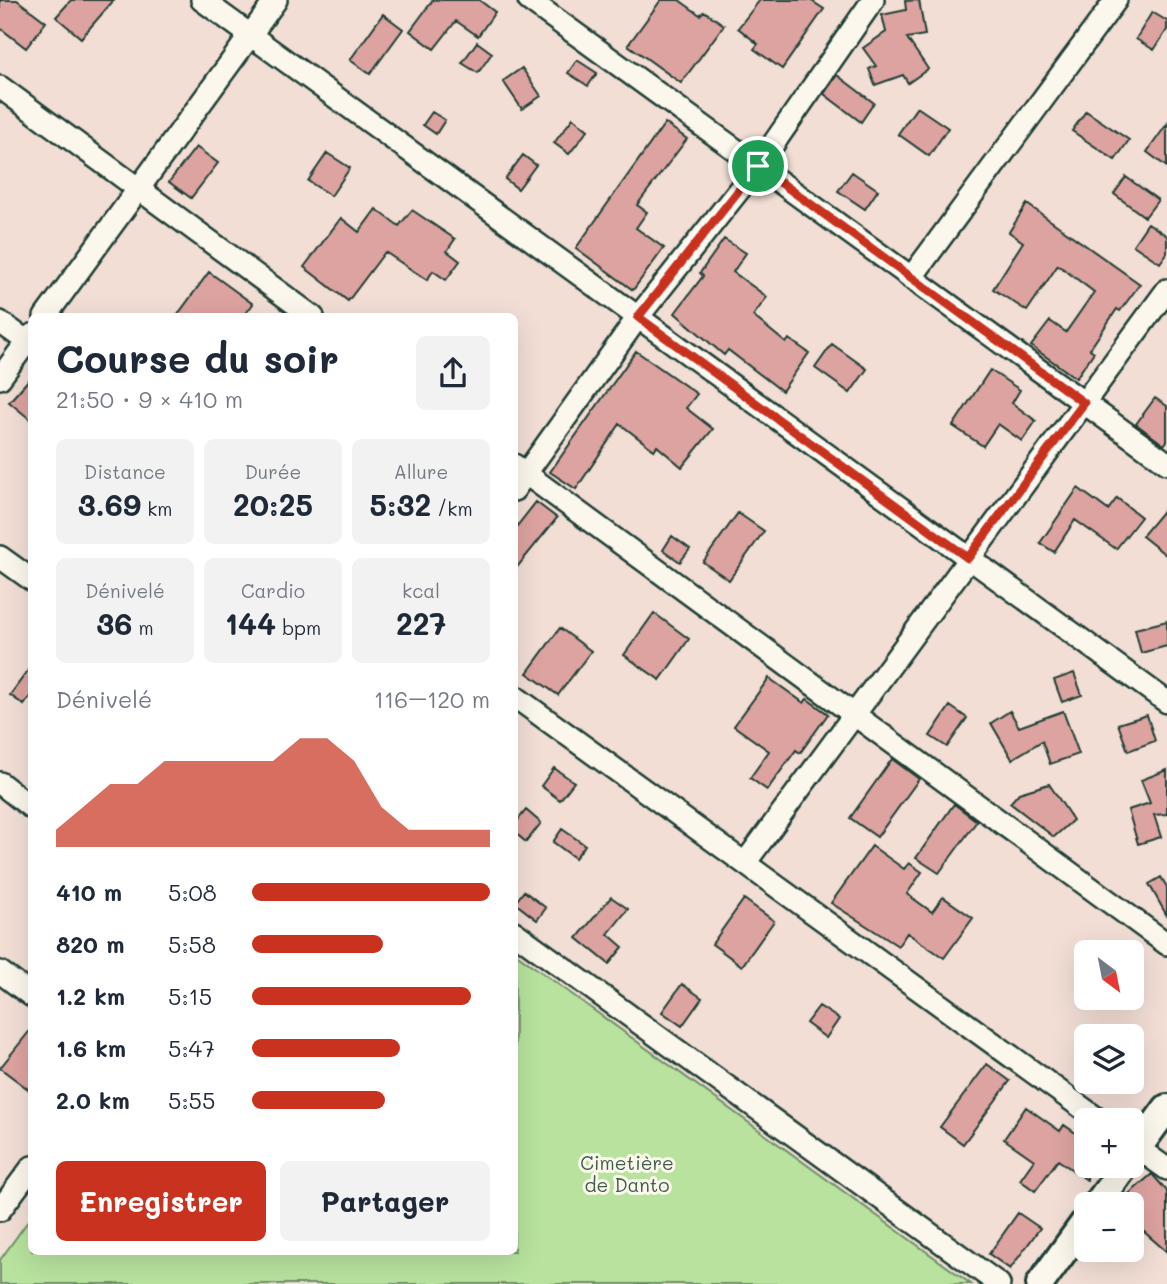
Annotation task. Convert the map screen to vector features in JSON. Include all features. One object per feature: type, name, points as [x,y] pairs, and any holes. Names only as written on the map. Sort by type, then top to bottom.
[{"type":"street","points":[[202,0],[1167,702]]},
{"type":"street","points":[[48,313],[276,0]]},
{"type":"street","points":[[529,0],[1167,463]]},
{"type":"street","points":[[911,278],[1116,0]]},
{"type":"street","points":[[872,1],[758,166],[638,317],[518,476],[854,714],[1167,944]]},
{"type":"street","points":[[0,87],[308,313]]},
{"type":"street","points":[[745,863],[1167,290]]},
{"type":"street","points":[[0,322],[28,339]]},
{"type":"street","points":[[0,377],[28,342]]},
{"type":"street","points":[[0,557],[28,577]]},
{"type":"street","points":[[518,699],[1082,1108]]},
{"type":"street","points":[[0,783],[28,805]]},
{"type":"street","points":[[518,935],[999,1284]]},
{"type":"street","points":[[0,972],[28,993]]},
{"type":"street","points":[[1144,1138],[1167,1108]]},
{"type":"street","points":[[1144,1158],[1167,1169]]},
{"type":"street","points":[[0,1210],[28,1172]]},
{"type":"street","points":[[1040,1284],[1074,1237]]},
{"type":"green space","name":"Cimetière de Danto","points":[[518,955],[971,1284],[0,1284],[0,1260],[28,1221],[28,1255],[518,1255]]},
{"type":"building","points":[[0,0],[17,0],[46,22],[26,48],[0,28]]},
{"type":"building","points":[[71,0],[114,0],[81,38],[56,17]]},
{"type":"building","points":[[433,0],[479,0],[495,12],[478,36],[456,21],[434,49],[410,31]]},
{"type":"building","points":[[661,0],[679,0],[700,15],[704,11],[724,25],[681,83],[628,45]]},
{"type":"building","points":[[760,0],[810,0],[824,9],[782,69],[754,49],[758,44],[738,28]]},
{"type":"building","points":[[919,0],[925,35],[907,38],[928,69],[908,83],[903,75],[875,85],[869,69],[876,66],[863,48],[886,32],[882,15],[906,10],[905,1]]},
{"type":"building","points":[[1152,12],[1167,21],[1167,30],[1154,50],[1136,39]]},
{"type":"building","points":[[383,14],[403,29],[370,74],[350,60]]},
{"type":"building","points":[[477,42],[492,53],[478,73],[462,63]]},
{"type":"building","points":[[577,60],[597,73],[588,86],[568,73]]},
{"type":"building","points":[[522,68],[541,96],[522,109],[503,81]]},
{"type":"building","points":[[837,75],[874,103],[861,122],[824,94]]},
{"type":"building","points":[[917,107],[948,128],[929,156],[898,134]]},
{"type":"building","points":[[1086,111],[1129,140],[1115,160],[1072,131]]},
{"type":"building","points":[[432,112],[445,120],[436,134],[423,125]]},
{"type":"building","points":[[573,118],[588,130],[569,154],[554,143]]},
{"type":"building","points":[[665,123],[687,139],[637,205],[647,212],[636,228],[664,248],[633,290],[576,248]]},
{"type":"building","points":[[1167,124],[1167,167],[1147,152]]},
{"type":"building","points":[[196,147],[218,163],[191,198],[169,182]]},
{"type":"building","points":[[327,153],[350,168],[331,196],[308,181]]},
{"type":"building","points":[[523,155],[536,165],[518,189],[505,179]]},
{"type":"building","points":[[852,172],[878,190],[865,209],[838,191]]},
{"type":"building","points":[[1126,177],[1158,200],[1145,217],[1114,194]]},
{"type":"building","points":[[1027,204],[1140,284],[1120,311],[1117,309],[1090,349],[1094,352],[1076,378],[1031,346],[1050,321],[1066,332],[1094,292],[1058,265],[1027,311],[993,289],[1023,242],[1009,232]]},
{"type":"building","points":[[376,209],[399,226],[412,210],[455,239],[447,251],[460,261],[446,280],[433,271],[427,280],[385,252],[348,301],[304,267],[341,218],[359,232]]},
{"type":"building","points":[[1148,223],[1167,236],[1167,253],[1160,263],[1133,245]]},
{"type":"building","points":[[724,239],[746,253],[733,272],[767,297],[753,316],[786,343],[789,339],[809,353],[782,391],[728,350],[724,355],[675,313],[703,276],[700,273]]},
{"type":"building","points":[[209,272],[253,304],[246,313],[179,313]]},
{"type":"building","points":[[832,344],[867,369],[850,393],[815,368]]},
{"type":"building","points":[[636,351],[697,394],[686,408],[713,429],[682,467],[657,446],[654,450],[620,424],[576,489],[550,472]]},
{"type":"building","points":[[990,370],[1020,390],[1012,403],[1036,421],[1022,441],[998,424],[983,446],[953,426]]},
{"type":"building","points":[[28,381],[28,418],[9,402]]},
{"type":"building","points":[[1155,398],[1167,406],[1167,441],[1164,445],[1136,424]]},
{"type":"building","points":[[1078,488],[1108,510],[1117,498],[1141,517],[1116,549],[1075,520],[1054,552],[1040,543]]},
{"type":"building","points":[[536,502],[557,518],[518,566],[518,525]]},
{"type":"building","points":[[1167,506],[1167,556],[1142,536]]},
{"type":"building","points":[[738,513],[764,531],[729,580],[703,562]]},
{"type":"building","points":[[672,536],[690,549],[680,562],[663,550]]},
{"type":"building","points":[[654,613],[689,639],[660,680],[624,655]]},
{"type":"building","points":[[1167,621],[1167,646],[1141,653],[1135,629]]},
{"type":"building","points":[[560,628],[591,651],[558,695],[527,673]]},
{"type":"building","points":[[28,670],[28,700],[24,705],[10,695]]},
{"type":"building","points":[[1074,673],[1082,695],[1062,702],[1054,680]]},
{"type":"building","points":[[769,678],[804,703],[807,699],[828,714],[800,753],[796,750],[767,790],[750,778],[769,751],[734,726]]},
{"type":"building","points":[[950,706],[967,718],[947,747],[930,736]]},
{"type":"building","points":[[1010,711],[1019,727],[1063,711],[1079,754],[1050,764],[1042,741],[1012,759],[991,723]]},
{"type":"building","points":[[1147,715],[1155,741],[1128,751],[1118,724]]},
{"type":"building","points":[[892,759],[919,779],[877,837],[850,818]]},
{"type":"building","points":[[554,768],[574,782],[560,800],[541,786]]},
{"type":"building","points":[[1167,770],[1167,814],[1154,815],[1161,837],[1138,844],[1128,810],[1150,803],[1141,780]]},
{"type":"building","points":[[1049,784],[1073,820],[1054,837],[1010,803],[1019,793]]},
{"type":"building","points":[[954,804],[977,821],[939,873],[916,858]]},
{"type":"building","points":[[526,810],[541,823],[526,842],[518,835],[518,820]]},
{"type":"building","points":[[562,829],[585,845],[575,858],[553,842]]},
{"type":"building","points":[[872,846],[904,869],[909,863],[922,872],[907,894],[932,912],[943,897],[973,918],[944,958],[907,933],[898,946],[831,903]]},
{"type":"building","points":[[1161,877],[1167,887],[1167,916],[1149,884]]},
{"type":"building","points":[[524,891],[546,908],[537,920],[518,905],[518,899]]},
{"type":"building","points":[[611,897],[628,909],[608,934],[623,947],[609,964],[577,938]]},
{"type":"building","points":[[744,899],[774,921],[742,966],[712,944]]},
{"type":"building","points":[[682,984],[702,998],[682,1026],[662,1012]]},
{"type":"building","points":[[819,1006],[839,1019],[826,1038],[806,1023]]},
{"type":"building","points":[[28,1033],[28,1089],[0,1068]]},
{"type":"building","points":[[987,1064],[1010,1081],[963,1144],[940,1127]]},
{"type":"building","points":[[1026,1107],[1060,1131],[1064,1125],[1074,1132],[1074,1171],[1058,1160],[1035,1191],[1020,1180],[1034,1160],[1004,1139]]},
{"type":"building","points":[[1152,1174],[1167,1191],[1167,1252],[1144,1232],[1144,1192],[1131,1192]]},
{"type":"building","points":[[1018,1213],[1040,1228],[1010,1269],[989,1254]]},
{"type":"route","points":[[758,166],[1084,403],[968,558],[638,317],[758,166]]}]
